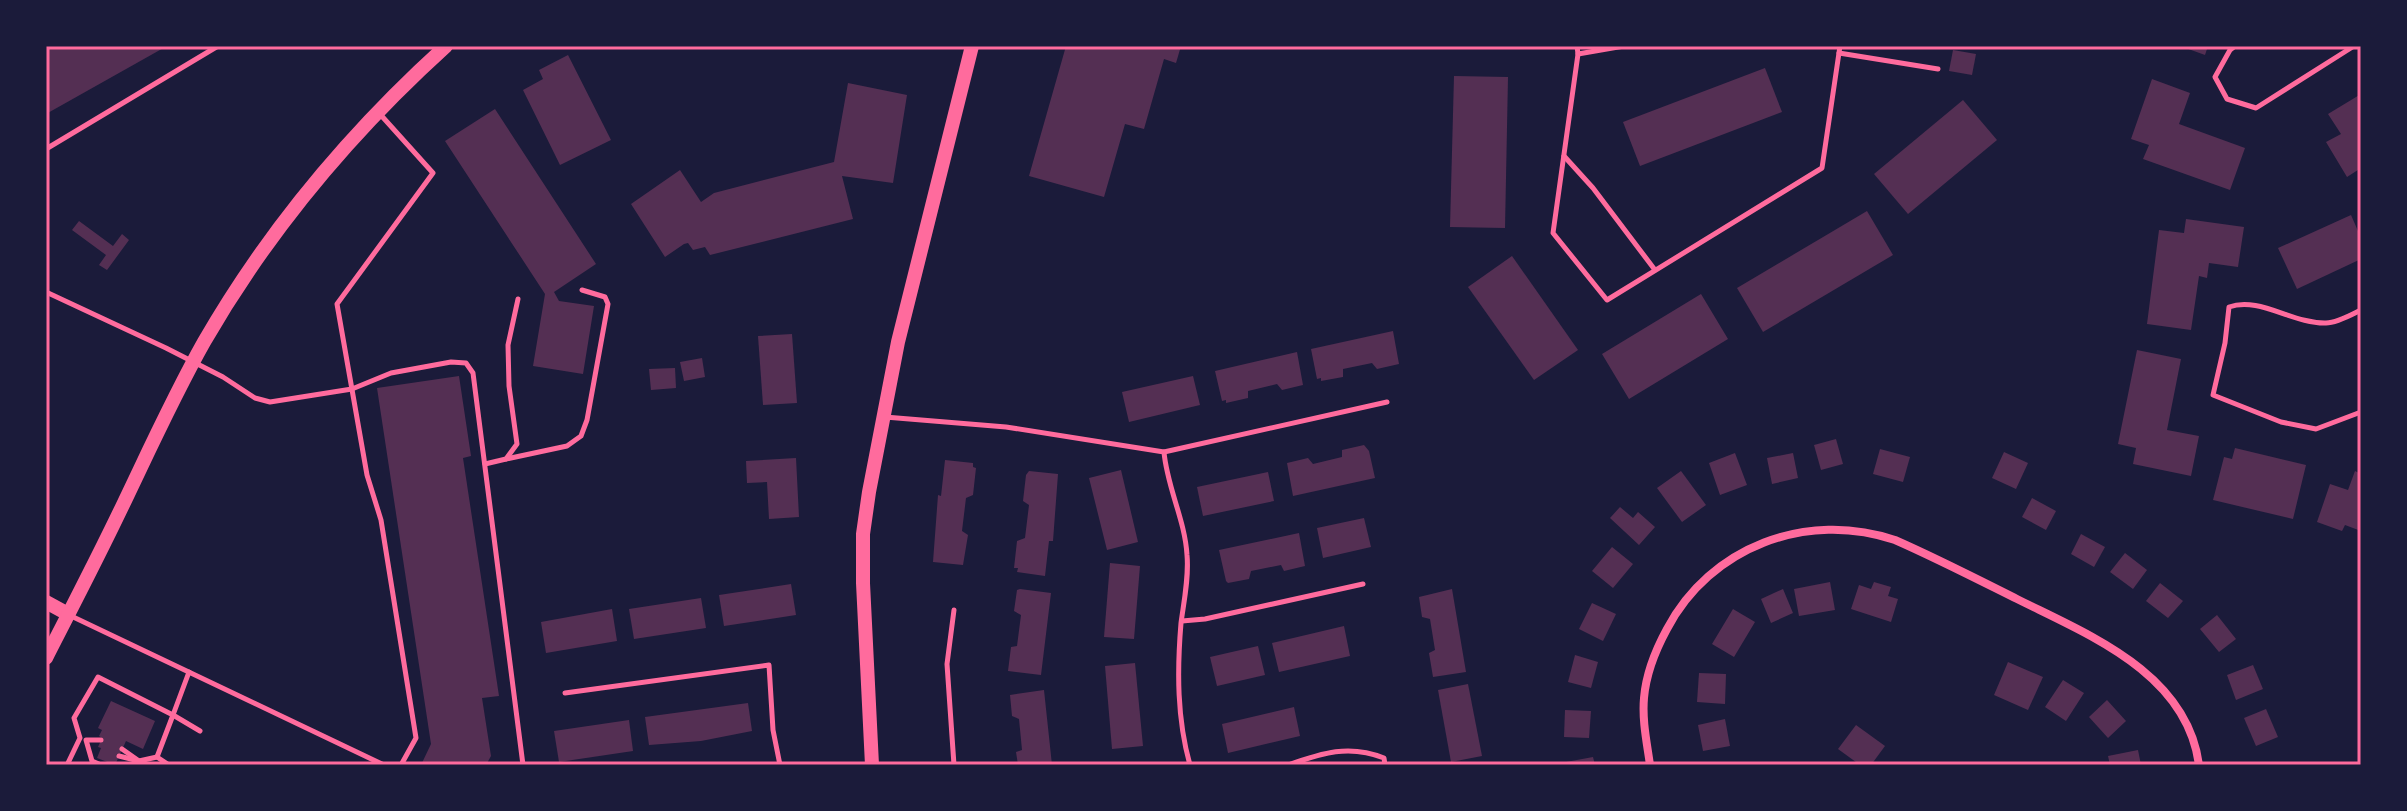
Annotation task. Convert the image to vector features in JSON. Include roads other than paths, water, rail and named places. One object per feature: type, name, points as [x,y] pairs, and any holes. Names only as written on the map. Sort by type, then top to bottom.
[{"type":"street","points":[[46,658],[194,361],[235,292],[291,212],[378,112],[446,46]]},
{"type":"street","points":[[872,765],[863,534],[882,416],[918,256],[972,46]]},
{"type":"street","points":[[1650,765],[1644,695],[1657,648],[1688,594],[1732,558],[1777,536],[1834,529],[1867,532],[1895,540],[2094,638],[2131,660],[2155,681],[2184,718],[2199,765]]},
{"type":"street","points":[[46,602],[68,614]]},
{"type":"lane","points":[[46,149],[218,46]]},
{"type":"lane","points":[[1577,46],[1553,233],[1607,300],[1822,168],[1839,50],[1938,69]]},
{"type":"lane","points":[[1578,54],[1624,46]]},
{"type":"lane","points":[[2235,46],[2215,77],[2227,99],[2256,108],[2354,46]]},
{"type":"lane","points":[[378,112],[433,173],[337,304],[367,475],[381,520],[416,738],[401,765]]},
{"type":"lane","points":[[1564,155],[1655,270]]},
{"type":"lane","points":[[485,464],[567,446],[581,436],[587,420],[608,304],[605,297],[582,290]]},
{"type":"lane","points":[[46,292],[194,361],[255,398],[270,402],[352,389],[391,373],[451,362],[466,363],[473,373],[523,765]]},
{"type":"lane","points":[[506,459],[517,444],[509,386],[508,345],[518,299]]},
{"type":"lane","points":[[2361,310],[2326,323],[2243,302],[2229,307],[2225,343],[2213,395],[2281,422],[2316,429],[2361,412]]},
{"type":"lane","points":[[882,416],[1006,427],[1164,452],[1387,402]]},
{"type":"lane","points":[[1164,452],[1188,558],[1178,673],[1184,742],[1190,765]]},
{"type":"lane","points":[[1182,621],[1205,619],[1363,584]]},
{"type":"lane","points":[[954,610],[947,664],[954,765]]},
{"type":"lane","points":[[68,614],[384,765]]},
{"type":"lane","points":[[565,693],[769,665],[773,730],[780,765]]},
{"type":"lane","points":[[157,757],[189,672]]},
{"type":"lane","points":[[101,765],[92,761],[74,718],[98,677],[200,731]]},
{"type":"lane","points":[[83,739],[99,743]]},
{"type":"lane","points":[[67,765],[83,739]]},
{"type":"lane","points":[[122,749],[139,761]]},
{"type":"lane","points":[[1288,765],[1320,753],[1362,749],[1384,758],[1385,765]]},
{"type":"lane","points":[[119,756],[139,761]]},
{"type":"lane","points":[[131,765],[157,757],[169,765]]}]
